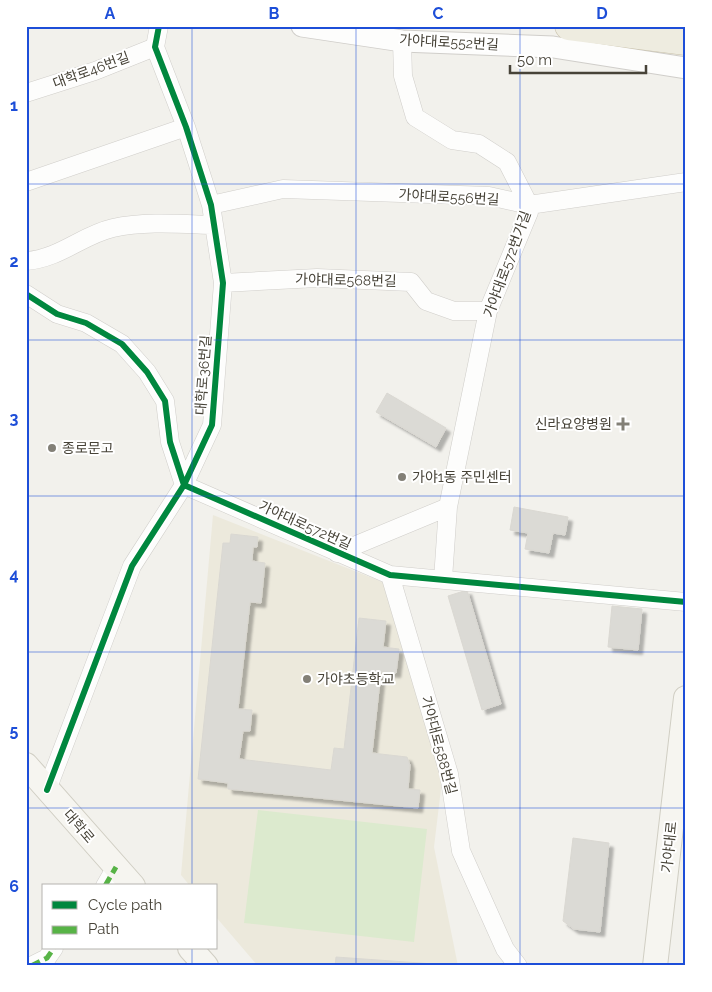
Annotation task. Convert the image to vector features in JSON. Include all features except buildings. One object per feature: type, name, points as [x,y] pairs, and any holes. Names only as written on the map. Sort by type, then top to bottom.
[{"type":"highway","points":[[569,26],[686,41]]},
{"type":"main road","name":"가야대로","points":[[655,966],[686,698]]},
{"type":"main road","name":"대학로","points":[[26,765],[47,790],[110,876],[128,884]]},
{"type":"main road","points":[[192,950],[206,966]]},
{"type":"street","points":[[156,47],[160,26]]},
{"type":"street","name":"가야대로552번길","points":[[302,26],[402,41],[553,47],[686,68]]},
{"type":"street","name":"가야대로572번가길","points":[[402,41],[403,76],[416,117],[452,140],[479,144],[506,162],[529,205],[529,212],[488,312],[448,507],[443,579]]},
{"type":"street","name":"대학로46번길","points":[[26,93],[156,47]]},
{"type":"street","name":"대학로36번길","points":[[47,790],[132,566],[184,486],[212,425],[222,283],[214,225],[211,205],[186,127],[156,47]]},
{"type":"street","points":[[26,182],[186,127]]},
{"type":"street","name":"가야대로556번길","points":[[211,205],[283,189],[489,196],[529,205],[686,182]]},
{"type":"street","points":[[26,261],[44,260],[112,228],[145,225],[214,225]]},
{"type":"street","name":"가야대로568번길","points":[[222,283],[318,278],[411,282],[426,301],[454,311],[488,312]]},
{"type":"street","points":[[26,294],[57,314],[86,323],[122,344],[147,372],[165,401],[170,442],[184,486]]},
{"type":"street","name":"가야대로572번길","points":[[184,486],[390,575],[686,602]]},
{"type":"street","points":[[337,553],[448,507]]},
{"type":"street","name":"가야대로588번길","points":[[390,575],[449,774],[461,851],[505,949],[518,966]]},
{"type":"street","points":[[31,966],[47,958],[53,950]]},
{"type":"shaded area","name":"가야초등학교","points":[[213,515],[390,585],[443,772],[434,847],[458,966],[258,966],[218,919],[218,884],[188,884],[181,875]]},
{"type":"green space","points":[[258,810],[427,829],[414,942],[244,923]]},
{"type":"marked path","points":[[106,884],[116,867]]},
{"type":"marked path","points":[[31,966],[47,958],[53,950]]},
{"type":"cycle path","points":[[47,790],[132,566],[184,485],[212,425],[223,283],[211,205],[186,127],[155,47],[159,26]]},
{"type":"cycle path","points":[[26,294],[57,314],[86,323],[122,344],[147,372],[165,401],[170,442],[184,485],[390,575],[686,602]]},
{"type":"place","name":"신라요양병원","points":[[623,424]]},
{"type":"place","name":"종로문고","points":[[52,448]]},
{"type":"place","name":"가야1동 주민센터","points":[[402,477]]},
{"type":"place","name":"가야초등학교","points":[[307,679]]}]
